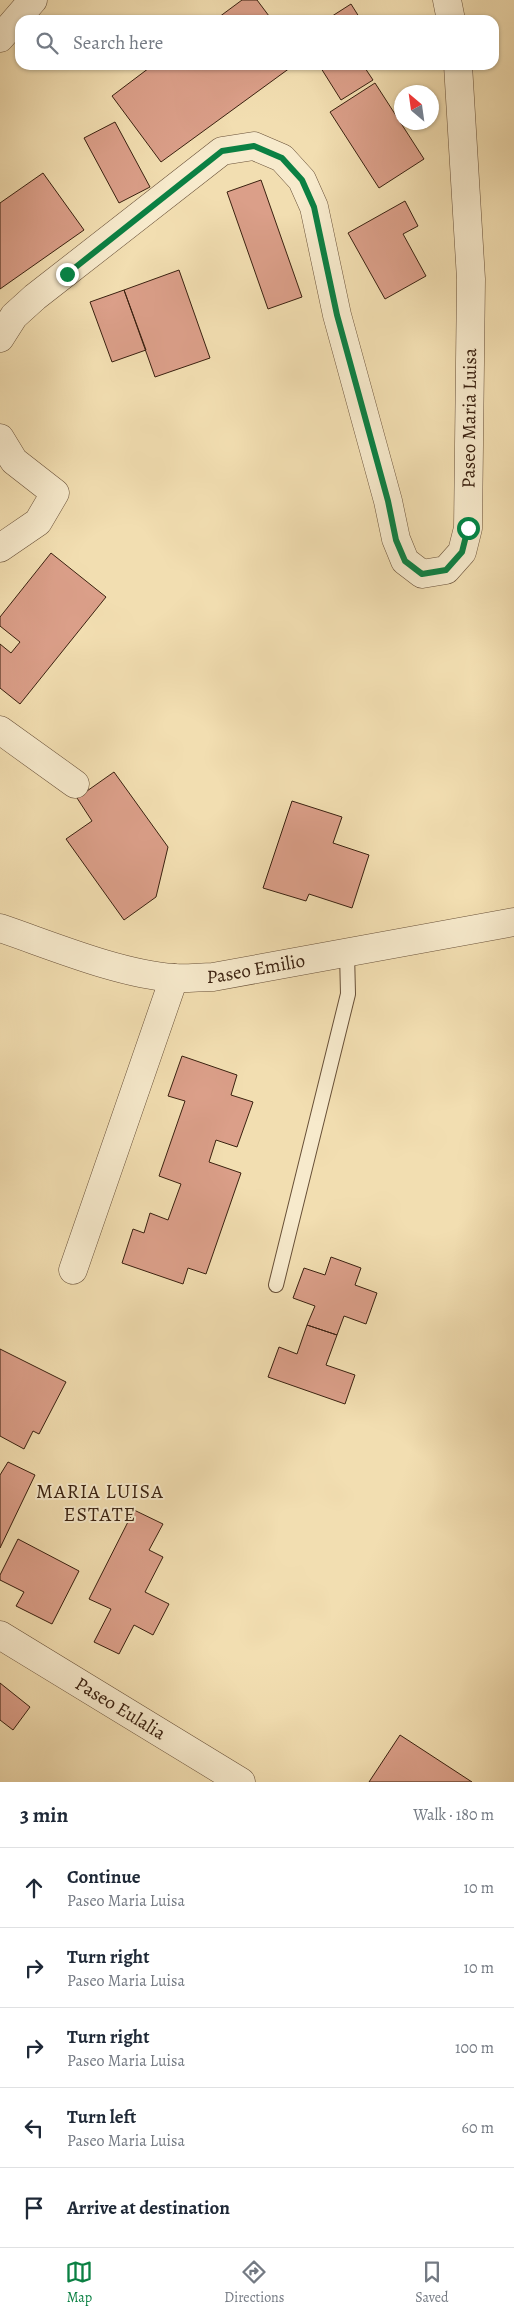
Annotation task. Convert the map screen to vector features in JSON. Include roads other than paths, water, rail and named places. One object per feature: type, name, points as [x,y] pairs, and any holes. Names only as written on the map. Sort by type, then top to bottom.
[{"type":"street","points":[[20,15],[33,0]]},
{"type":"street","points":[[447,0],[450,15]]},
{"type":"street","points":[[0,38],[15,21]]},
{"type":"street","name":"Paseo Maria Luisa","points":[[0,338],[14,316],[35,297],[222,151],[254,146],[282,158],[302,180],[314,207],[337,315],[388,501],[396,540],[405,561],[422,574],[446,570],[462,552],[468,528],[471,279],[458,70]]},
{"type":"street","points":[[0,438],[14,461],[55,493],[38,522],[0,548]]},
{"type":"street","points":[[0,730],[75,784]]},
{"type":"street","name":"Paseo Emilio","points":[[0,928],[101,961],[174,978],[213,977],[514,922]]},
{"type":"street","points":[[73,1270],[174,978]]},
{"type":"street","name":"Paseo Eulalia","points":[[0,1635],[241,1782]]},
{"type":"lane","points":[[276,1286],[348,994],[346,952]]},
{"type":"district","name":"MARIA LUISA ESTATE","points":[[100,1502]]}]
